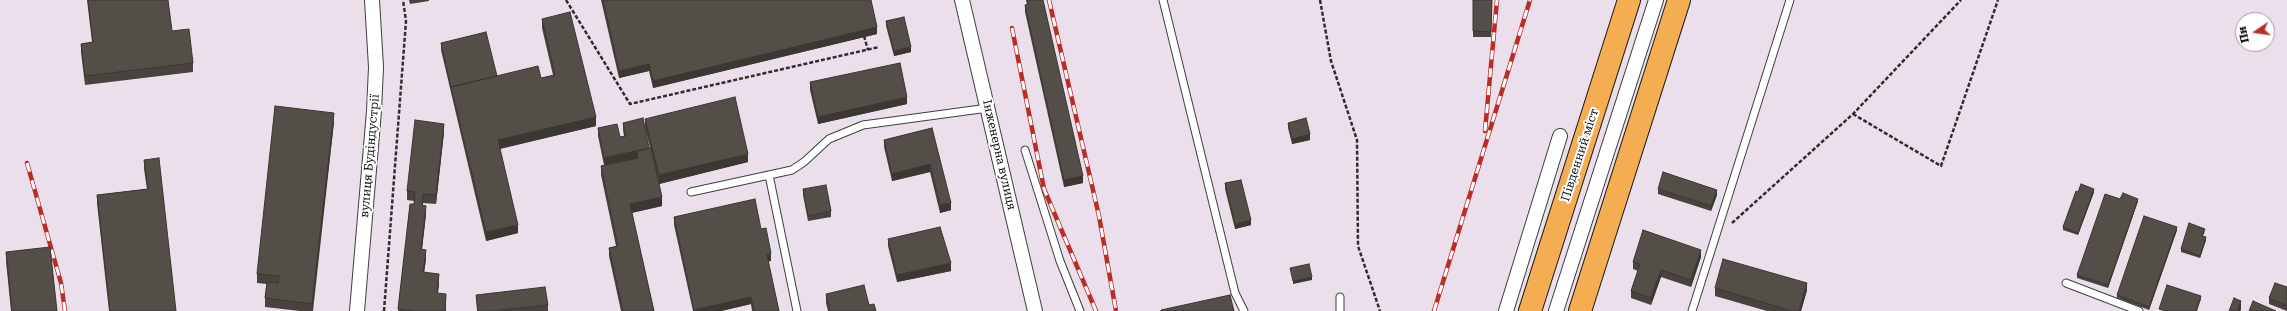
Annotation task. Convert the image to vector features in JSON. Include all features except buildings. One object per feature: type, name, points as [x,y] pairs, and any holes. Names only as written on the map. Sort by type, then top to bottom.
[{"type":"highway","name":"Південний міст","points":[[1530,311],[1629,0]]},
{"type":"highway","points":[[1580,311],[1679,0]]},
{"type":"street","name":"вулиця Будіндустрії","points":[[357,311],[374,111],[376,67],[372,0]]},
{"type":"street","name":"Інженерна вулиця","points":[[962,0],[1035,311]]},
{"type":"street","points":[[1556,311],[1656,0]]},
{"type":"street","points":[[1506,311],[1560,136]]},
{"type":"lane","points":[[1163,0],[1235,293],[1244,311]]},
{"type":"lane","points":[[1692,311],[1790,0]]},
{"type":"lane","points":[[691,192],[792,170],[804,162],[828,139],[863,125],[988,108]]},
{"type":"lane","points":[[1025,150],[1060,261],[1080,311]]},
{"type":"lane","points":[[769,175],[797,311]]},
{"type":"lane","points":[[2066,283],[2139,311]]},
{"type":"lane","points":[[1340,297],[1340,311]]},
{"type":"path","points":[[384,311],[406,21],[403,0]]},
{"type":"path","points":[[566,0],[630,104],[879,48]]},
{"type":"path","points":[[1320,0],[1331,60],[1357,140],[1358,246],[1380,311]]},
{"type":"path","points":[[1714,239],[1853,114],[1961,0]]},
{"type":"path","points":[[1853,114],[1941,166],[1998,0]]},
{"type":"path","points":[[863,30],[868,50]]},
{"type":"shaded area","points":[[0,0],[2287,0],[2287,311],[0,311]]},
{"type":"railway","points":[[1049,0],[1099,216],[1116,311]]},
{"type":"railway","points":[[1485,131],[1497,0]]},
{"type":"railway","points":[[1434,311],[1530,0]]},
{"type":"railway","points":[[1012,28],[1044,189],[1096,311]]},
{"type":"railway","points":[[27,163],[61,283],[65,311]]}]
